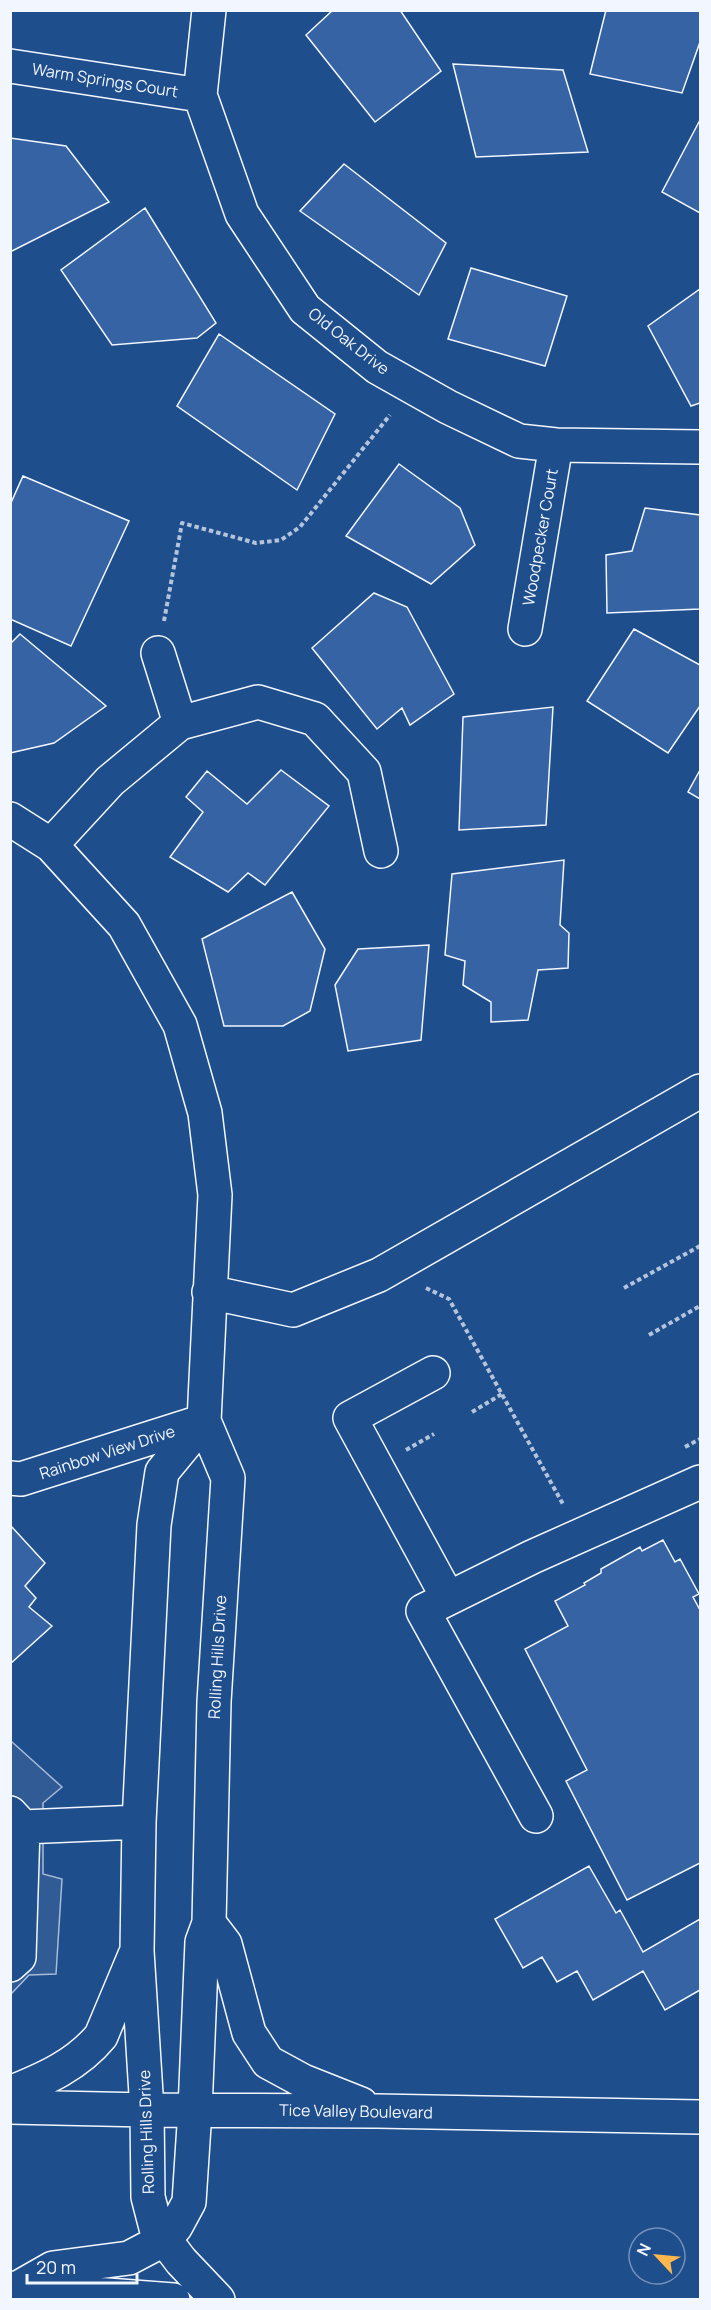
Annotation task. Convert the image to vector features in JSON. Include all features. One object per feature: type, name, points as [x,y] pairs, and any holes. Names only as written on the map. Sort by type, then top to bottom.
[{"type":"street","name":"Old Oak Drive","points":[[209,10],[200,95],[242,213],[305,309],[377,367],[448,407],[519,441],[556,445],[700,447]]},
{"type":"street","name":"Warm Springs Court","points":[[10,66],[200,95]]},
{"type":"street","name":"Woodpecker Court","points":[[525,629],[556,445]]},
{"type":"street","points":[[158,653],[180,723]]},
{"type":"street","points":[[51,845],[110,781],[180,723],[258,702],[315,719],[364,772],[381,851]]},
{"type":"street","name":"Rolling Hills Drive","points":[[10,819],[51,845],[124,925],[180,1025],[205,1113],[213,1184],[204,1421],[228,1478],[214,1702],[209,1923],[202,1942],[189,2202],[177,2226],[165,2240],[156,2228],[148,2197],[147,2110],[137,1951],[139,1822],[150,1581],[154,1526],[162,1472],[204,1421]]},
{"type":"street","points":[[209,1292],[293,1310],[304,1306],[379,1275],[700,1091]]},
{"type":"street","points":[[433,1373],[350,1418],[448,1598]]},
{"type":"street","name":"Rainbow View Drive","points":[[10,1478],[21,1479],[204,1421]]},
{"type":"street","points":[[536,1816],[423,1611],[532,1557],[700,1482]]},
{"type":"street","points":[[10,1965],[19,1957],[17,1820],[139,1822]]},
{"type":"street","points":[[209,1923],[225,1944],[249,2033],[268,2062],[303,2081],[377,2111]]},
{"type":"street","points":[[10,2092],[34,2083],[75,2062],[92,2046],[100,2036],[137,1951]]},
{"type":"street","name":"Tice Valley Boulevard","points":[[10,2107],[700,2117]]},
{"type":"street","points":[[14,2288],[54,2268],[129,2258],[165,2240],[181,2261],[218,2300]]},
{"type":"street","points":[[14,2288],[173,2300]]},
{"type":"path","points":[[158,653],[182,523],[256,543],[281,540],[300,527],[413,386]]},
{"type":"path","points":[[624,1288],[700,1246]]},
{"type":"path","points":[[417,1283],[449,1299],[568,1513]]},
{"type":"path","points":[[649,1335],[700,1306]]},
{"type":"path","points":[[472,1412],[502,1394]]},
{"type":"path","points":[[682,1449],[700,1439]]},
{"type":"shaded area","points":[[11,1741],[62,1787],[43,1803],[43,1874],[62,1879],[56,1974],[29,1975],[11,1994]]},
{"type":"building","points":[[333,10],[400,10],[441,71],[375,122],[306,35]]},
{"type":"building","points":[[606,10],[700,10],[700,42],[682,93],[590,74]]},
{"type":"building","points":[[453,64],[563,70],[588,152],[476,157]]},
{"type":"building","points":[[700,120],[700,213],[662,192]]},
{"type":"building","points":[[10,138],[66,146],[109,202],[10,252]]},
{"type":"building","points":[[344,164],[446,243],[419,295],[300,211]]},
{"type":"building","points":[[145,208],[216,323],[197,338],[112,345],[61,270]]},
{"type":"building","points":[[471,268],[567,296],[545,366],[448,339]]},
{"type":"building","points":[[700,289],[700,403],[691,406],[648,326]]},
{"type":"building","points":[[219,334],[335,414],[297,490],[177,406]]},
{"type":"building","points":[[399,464],[460,508],[475,545],[431,584],[346,536]]},
{"type":"building","points":[[23,476],[129,521],[71,646],[10,619],[10,505]]},
{"type":"building","points":[[645,508],[700,515],[700,609],[607,613],[606,555],[632,551]]},
{"type":"building","points":[[374,593],[407,607],[454,694],[410,725],[402,708],[377,729],[312,648]]},
{"type":"building","points":[[634,629],[700,665],[700,706],[668,753],[587,701]]},
{"type":"building","points":[[20,634],[106,706],[54,743],[10,753],[10,644]]},
{"type":"building","points":[[553,707],[546,825],[459,830],[463,717]]},
{"type":"building","points":[[281,770],[329,806],[265,885],[248,873],[228,892],[170,857],[203,812],[186,797],[207,771],[247,804]]},
{"type":"building","points":[[700,770],[700,799],[688,792]]},
{"type":"building","points":[[564,860],[560,925],[569,933],[568,968],[538,970],[528,1020],[491,1022],[491,1002],[463,985],[465,961],[445,955],[452,874]]},
{"type":"building","points":[[292,892],[325,949],[310,1011],[283,1026],[224,1026],[202,939]]},
{"type":"building","points":[[429,945],[421,1040],[348,1051],[335,985],[358,949]]},
{"type":"building","points":[[11,1526],[45,1563],[25,1586],[36,1598],[29,1607],[52,1626],[10,1664]]},
{"type":"building","points":[[663,1540],[675,1562],[680,1559],[699,1594],[693,1597],[700,1610],[700,1863],[627,1900],[566,1781],[587,1770],[525,1649],[568,1626],[555,1601],[585,1585],[584,1583],[601,1573],[601,1569],[640,1547],[642,1551]]},
{"type":"building","points":[[589,1866],[616,1913],[620,1910],[643,1952],[700,1919],[700,1990],[665,2010],[643,1971],[593,2000],[577,1971],[557,1982],[542,1957],[523,1968],[495,1919]]}]
